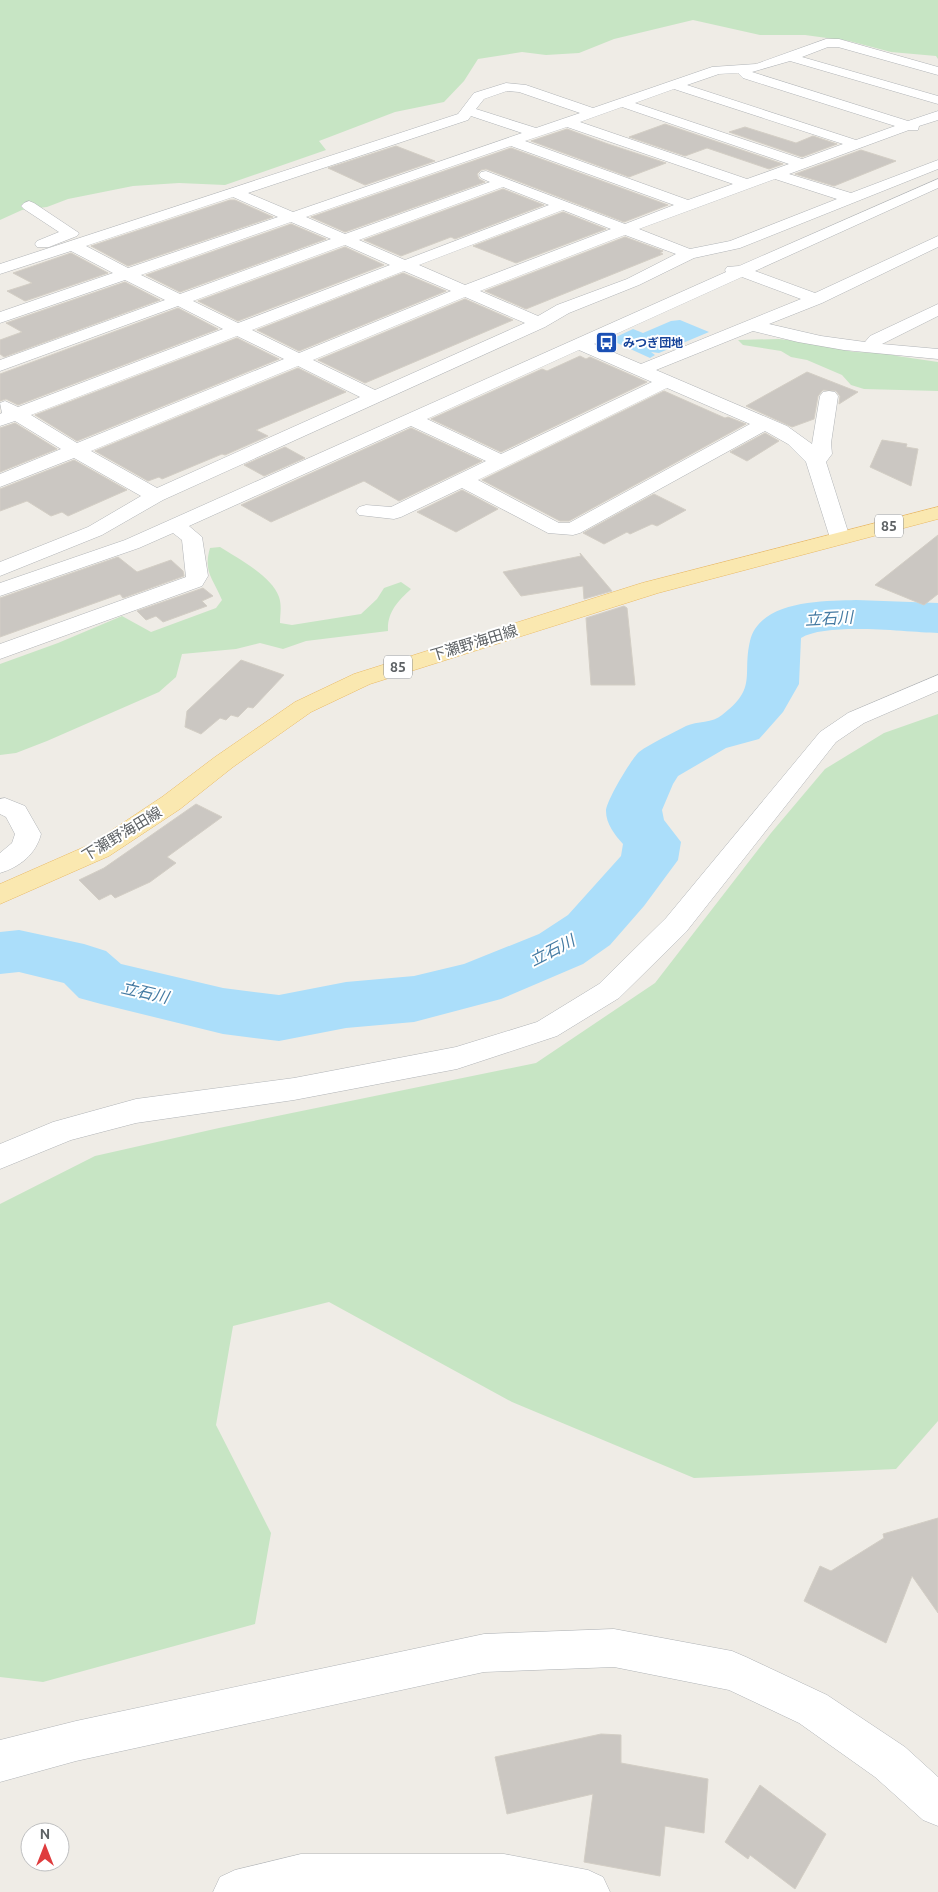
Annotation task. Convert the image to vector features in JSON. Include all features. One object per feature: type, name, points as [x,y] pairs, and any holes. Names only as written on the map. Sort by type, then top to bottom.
[{"type":"main road","name":"下瀬野海田線","points":[[0,895],[100,850],[171,803],[224,762],[304,707],[362,679],[650,588],[938,513]]},
{"type":"street","points":[[0,318],[290,216],[717,70],[757,68],[826,43],[839,43],[938,71]]},
{"type":"street","points":[[790,57],[938,100]]},
{"type":"street","points":[[740,69],[748,75],[931,133]]},
{"type":"street","points":[[674,85],[856,144]]},
{"type":"street","points":[[0,269],[463,117],[478,96],[512,87],[521,88],[593,113]]},
{"type":"street","points":[[622,103],[803,164]]},
{"type":"street","points":[[468,111],[537,132]]},
{"type":"street","points":[[0,481],[466,290],[688,205],[938,115]]},
{"type":"street","points":[[567,122],[748,184]]},
{"type":"street","points":[[393,141],[689,254]]},
{"type":"street","points":[[511,141],[688,205]]},
{"type":"street","points":[[0,570],[95,531],[156,496],[544,320],[564,309],[633,282],[689,254],[734,245],[938,164]]},
{"type":"street","points":[[775,174],[851,198]]},
{"type":"street","points":[[0,366],[503,182]]},
{"type":"street","points":[[0,590],[132,544],[938,183]]},
{"type":"street","points":[[236,193],[344,240],[544,320],[644,296],[712,271],[741,271],[816,299]]},
{"type":"street","points":[[909,196],[931,203]]},
{"type":"street","points":[[8,417],[562,205]]},
{"type":"street","points":[[0,262],[71,233],[29,206]]},
{"type":"street","points":[[641,370],[816,299],[938,241]]},
{"type":"street","points":[[74,246],[237,330],[374,397]]},
{"type":"street","points":[[870,348],[876,340],[938,309]]},
{"type":"street","points":[[752,325],[784,335],[870,348],[938,354]]},
{"type":"street","points":[[580,344],[780,430],[800,443],[816,461],[840,538]]},
{"type":"street","points":[[366,511],[394,513],[668,381]]},
{"type":"street","points":[[816,461],[822,454],[821,442],[829,396]]},
{"type":"street","points":[[0,403],[8,417],[76,450],[156,496]]},
{"type":"street","points":[[412,419],[501,461]]},
{"type":"street","points":[[462,480],[555,530],[574,529],[765,424]]},
{"type":"street","points":[[0,652],[194,581],[197,576],[192,537],[174,525]]},
{"type":"street","points":[[0,1157],[64,1130],[136,1111],[294,1090],[457,1058],[547,1029],[609,991],[676,925],[828,737],[856,718],[938,682]]},
{"type":"street","points":[[0,864],[15,856],[26,845],[28,834],[16,812],[5,806]]},
{"type":"street","points":[[0,1761],[76,1741],[484,1653],[614,1648],[732,1671],[813,1709],[890,1762],[938,1804]]},
{"type":"street","points":[[234,1892],[302,1876],[504,1876],[588,1892]]},
{"type":"green space","points":[[0,0],[938,0],[938,59],[936,56],[891,52],[849,41],[805,35],[760,35],[693,20],[614,39],[579,53],[546,55],[522,52],[478,59],[464,81],[444,102],[395,112],[319,141],[326,150],[225,185],[179,183],[133,186],[68,199],[47,207],[22,210],[0,220]]},
{"type":"green space","points":[[779,339],[806,342],[854,352],[888,353],[938,362],[938,391],[864,389],[851,385],[842,375],[807,360],[791,357],[781,351],[743,345],[738,340]]},
{"type":"green space","points":[[220,547],[253,568],[275,589],[279,597],[280,623],[292,625],[361,614],[377,599],[384,588],[401,582],[411,589],[391,613],[388,631],[306,641],[283,649],[260,643],[236,649],[182,654],[176,677],[159,692],[47,741],[16,753],[0,755],[0,664],[58,643],[122,616],[151,632],[216,608],[222,600],[208,569],[208,556],[210,548]]},
{"type":"green space","points":[[938,714],[938,1421],[896,1469],[694,1478],[512,1402],[329,1302],[233,1326],[216,1425],[271,1533],[255,1624],[43,1682],[0,1677],[0,1204],[95,1156],[219,1128],[536,1063],[655,983],[771,833],[825,769],[884,733]]},
{"type":"water","points":[[680,320],[709,332],[659,353],[651,352],[655,355],[650,358],[615,342],[614,338],[633,329],[643,333],[671,321]]},
{"type":"building","points":[[665,124],[783,164],[769,169],[707,148],[685,156],[629,137]]},
{"type":"building","points":[[745,127],[796,143],[813,136],[837,144],[802,157],[729,132]]},
{"type":"building","points":[[567,129],[666,163],[629,177],[531,141]]},
{"type":"building","points":[[396,146],[435,161],[365,185],[328,168]]},
{"type":"building","points":[[511,148],[668,205],[624,222],[486,169],[481,170],[477,174],[479,179],[485,182],[345,232],[311,217]]},
{"type":"building","points":[[861,150],[896,161],[834,186],[795,174]]},
{"type":"building","points":[[503,189],[544,205],[455,239],[451,237],[401,256],[364,240]]},
{"type":"building","points":[[230,200],[235,200],[273,217],[128,266],[91,246]]},
{"type":"building","points":[[563,212],[606,229],[516,263],[473,246]]},
{"type":"building","points":[[291,224],[326,239],[180,292],[146,275]]},
{"type":"building","points":[[625,237],[663,251],[660,253],[663,254],[526,309],[485,291]]},
{"type":"building","points":[[345,247],[384,265],[238,321],[198,301]]},
{"type":"building","points":[[71,253],[108,273],[25,301],[7,291],[32,283],[13,273]]},
{"type":"building","points":[[403,273],[446,291],[299,351],[257,330]]},
{"type":"building","points":[[125,282],[160,300],[4,357],[0,354],[0,340],[22,332],[6,323]]},
{"type":"building","points":[[465,299],[513,320],[365,383],[318,360]]},
{"type":"building","points":[[178,308],[218,329],[18,405],[6,399],[0,401],[0,374]]},
{"type":"building","points":[[237,338],[279,359],[77,441],[35,415]]},
{"type":"building","points":[[580,356],[586,359],[590,357],[647,382],[501,452],[431,419],[542,369],[547,371]]},
{"type":"building","points":[[298,368],[346,392],[256,430],[268,436],[162,479],[159,477],[148,481],[95,451]]},
{"type":"building","points":[[807,372],[858,392],[839,404],[840,396],[836,391],[823,390],[818,396],[814,419],[792,427],[746,406]]},
{"type":"building","points":[[664,391],[725,418],[728,417],[746,424],[569,521],[560,521],[482,480]]},
{"type":"building","points":[[15,423],[57,449],[0,472],[0,428]]},
{"type":"building","points":[[411,428],[482,461],[399,501],[364,481],[271,522],[241,505]]},
{"type":"building","points":[[765,433],[779,441],[747,461],[730,452]]},
{"type":"building","points":[[882,440],[907,444],[906,447],[918,449],[911,486],[870,467]]},
{"type":"building","points":[[285,447],[305,458],[264,476],[244,465]]},
{"type":"building","points":[[74,460],[127,490],[68,516],[62,512],[51,516],[27,501],[0,511],[0,489]]},
{"type":"building","points":[[462,490],[498,509],[456,532],[417,512]]},
{"type":"building","points":[[654,494],[686,510],[657,526],[652,524],[630,534],[627,532],[604,544],[583,533]]},
{"type":"building","points":[[938,535],[938,594],[924,605],[875,585]]},
{"type":"building","points":[[580,553],[612,591],[584,599],[583,586],[521,596],[503,572],[581,556]]},
{"type":"building","points":[[118,557],[137,572],[171,560],[183,571],[184,576],[123,598],[120,594],[0,637],[0,598]]},
{"type":"building","points":[[203,588],[213,596],[202,601],[207,606],[163,622],[156,616],[146,620],[137,611]]},
{"type":"building","points":[[624,606],[627,608],[635,685],[591,685],[586,618]]},
{"type":"building","points":[[241,660],[284,675],[253,708],[248,707],[238,717],[231,715],[226,720],[220,718],[201,734],[185,727],[187,711]]},
{"type":"building","points":[[196,804],[222,817],[167,857],[176,863],[150,882],[115,898],[111,894],[99,900],[79,880],[104,868]]},
{"type":"building","points":[[938,1518],[938,1613],[912,1576],[886,1643],[804,1601],[820,1566],[831,1571],[884,1538],[883,1534]]},
{"type":"building","points":[[601,1734],[621,1735],[621,1763],[708,1779],[704,1833],[665,1826],[660,1876],[584,1862],[593,1794],[507,1814],[495,1757]]},
{"type":"building","points":[[760,1785],[826,1834],[795,1889],[750,1855],[748,1859],[725,1842]]},
{"type":"waterway","name":"立石川","points":[[0,953],[19,951],[84,966],[101,982],[223,1011],[279,1018],[346,1005],[414,999],[479,983],[561,949],[589,930],[623,892],[649,860],[652,842],[637,824],[634,810],[645,784],[658,764],[707,737],[740,728],[765,701],[773,684],[775,640],[780,630],[796,620],[827,616],[856,615],[938,618]]},
{"type":"place","name":"みつぎ団地","points":[[607,343]]}]
